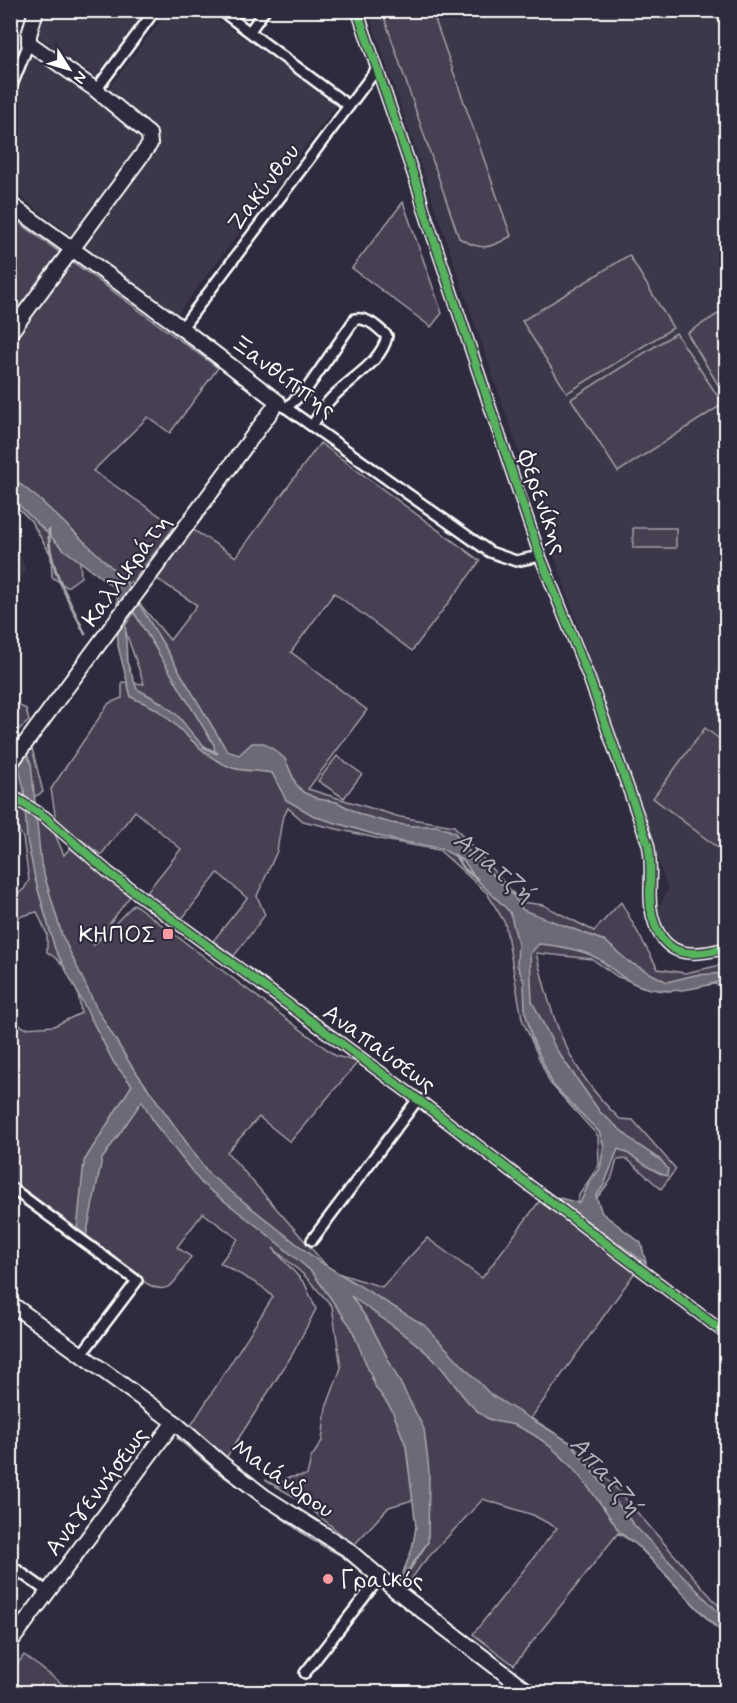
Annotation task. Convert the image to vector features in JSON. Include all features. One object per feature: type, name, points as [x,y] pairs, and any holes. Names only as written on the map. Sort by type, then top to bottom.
[{"type":"street","points":[[10,90],[29,43],[36,10]]},
{"type":"street","points":[[96,90],[155,10]]},
{"type":"street","points":[[220,10],[349,106]]},
{"type":"street","points":[[250,32],[265,10]]},
{"type":"street","name":"Φερενίκης","points":[[357,10],[540,556],[589,678],[648,844],[651,861],[650,908],[660,936],[671,947],[684,952],[703,953],[726,948]]},
{"type":"street","points":[[10,333],[150,144],[149,134],[96,90],[29,43]]},
{"type":"street","name":"Ζακύνθου","points":[[181,328],[376,70]]},
{"type":"street","name":"Ξανθίππης","points":[[10,204],[181,328],[282,405],[490,552],[516,561],[540,556]]},
{"type":"street","points":[[282,405],[306,390],[355,319],[362,318],[377,327],[387,336],[385,344],[369,365],[328,402],[312,426]]},
{"type":"street","name":"Καλλικράτη","points":[[10,764],[137,591],[282,405]]},
{"type":"street","name":"Αναπαύσεως","points":[[10,795],[45,817],[109,873],[418,1100],[726,1334]]},
{"type":"street","points":[[312,1240],[418,1100]]},
{"type":"street","points":[[10,1187],[137,1281],[81,1355]]},
{"type":"street","name":"Μαιάνδρου","points":[[10,1303],[174,1422],[221,1463],[257,1490],[347,1549],[529,1692]]},
{"type":"street","name":"Αναγεννήσεως","points":[[10,1643],[174,1422]]},
{"type":"street","points":[[10,1565],[48,1592]]},
{"type":"street","points":[[305,1672],[380,1577]]},
{"type":"shaded area","points":[[204,10],[338,104],[175,317],[11,189],[10,93],[26,53],[99,101],[168,11]]},
{"type":"shaded area","points":[[42,11],[145,11],[96,77],[35,34]]},
{"type":"shaded area","points":[[368,11],[726,11],[726,942],[700,948],[675,944],[659,926],[657,911],[668,889]]},
{"type":"shaded area","points":[[382,11],[432,11],[511,236],[504,240],[491,246],[480,247],[459,238]]},
{"type":"shaded area","points":[[403,202],[442,313],[431,327],[352,268]]},
{"type":"shaded area","points":[[10,216],[218,368],[170,433],[148,417],[93,471],[175,526],[133,581],[126,584],[120,593],[80,560],[81,577],[67,587],[52,577],[51,555],[31,521],[11,501]]},
{"type":"shaded area","points":[[629,255],[673,328],[567,393],[522,321]]},
{"type":"shaded area","points":[[726,309],[726,398],[687,333]]},
{"type":"shaded area","points":[[676,333],[723,404],[618,472],[571,399]]},
{"type":"shaded area","points":[[320,443],[480,561],[412,651],[334,593],[291,652],[367,710],[308,789],[400,817],[454,826],[521,902],[543,905],[594,931],[621,902],[658,969],[685,973],[726,964],[726,988],[715,984],[667,991],[618,977],[592,959],[536,953],[556,1023],[564,1043],[587,1082],[620,1119],[633,1120],[676,1169],[661,1189],[627,1159],[617,1160],[611,1180],[596,1199],[594,1209],[577,1208],[579,1195],[599,1165],[598,1136],[550,1083],[522,1019],[505,923],[487,893],[439,850],[303,821],[288,808],[282,820],[277,851],[257,896],[265,915],[234,956],[213,941],[247,898],[218,873],[181,920],[145,894],[181,849],[135,811],[101,855],[56,820],[51,789],[109,703],[122,698],[122,682],[144,684],[124,627],[140,604],[170,640],[197,605],[157,579],[192,529],[236,557]]},
{"type":"shaded area","points":[[10,476],[39,499],[125,580],[227,751],[239,755],[252,743],[264,743],[285,759],[296,784],[303,792],[318,799],[337,802],[362,815],[391,823],[437,826],[454,832],[467,849],[513,895],[523,910],[605,941],[629,962],[667,982],[695,975],[726,973],[726,983],[721,981],[688,989],[664,991],[642,987],[631,982],[597,958],[576,950],[539,944],[530,954],[532,1001],[556,1049],[600,1112],[638,1145],[661,1160],[668,1169],[667,1176],[660,1174],[618,1149],[604,1185],[596,1196],[602,1213],[641,1243],[646,1263],[556,1197],[579,1203],[581,1201],[589,1183],[600,1169],[604,1146],[599,1132],[553,1085],[532,1038],[525,1011],[524,982],[517,965],[518,944],[510,912],[476,879],[464,861],[440,848],[393,840],[316,817],[286,800],[272,773],[239,770],[220,762],[202,750],[157,710],[131,697],[118,646],[117,589],[63,549],[11,497]],"holes":[[[124,596],[214,745],[215,753],[199,741],[174,712],[137,689],[127,662]]]},
{"type":"shaded area","points":[[633,528],[676,528],[676,548],[633,548]]},
{"type":"shaded area","points":[[11,540],[18,550],[26,571],[11,590]]},
{"type":"shaded area","points":[[11,701],[26,709],[29,721],[11,736]]},
{"type":"shaded area","points":[[11,727],[17,734],[31,763],[41,864],[62,935],[97,1009],[129,1062],[209,1174],[317,1260],[424,1325],[491,1395],[571,1443],[634,1525],[726,1620],[726,1636],[637,1545],[618,1530],[571,1466],[545,1442],[514,1425],[490,1420],[480,1413],[428,1354],[351,1296],[369,1322],[424,1429],[429,1471],[428,1542],[399,1583],[412,1549],[416,1527],[406,1446],[392,1410],[376,1388],[351,1327],[312,1272],[202,1184],[155,1124],[142,1101],[102,1159],[86,1237],[77,1230],[84,1161],[132,1085],[114,1063],[55,949],[35,879],[27,839],[24,789],[19,768],[11,751]]},
{"type":"shaded area","points":[[705,728],[726,744],[726,854],[653,798]]},
{"type":"shaded area","points":[[32,748],[43,792],[29,800],[11,786],[10,779]]},
{"type":"shaded area","points":[[337,756],[362,774],[344,798],[318,781]]},
{"type":"shaded area","points":[[17,801],[54,832],[64,855],[70,848],[131,895],[93,946],[134,904],[336,1056],[358,1062],[290,1142],[259,1117],[227,1152],[331,1271],[382,1287],[427,1238],[482,1278],[547,1191],[641,1264],[531,1418],[571,1443],[615,1487],[726,1614],[726,1635],[713,1625],[636,1544],[618,1533],[514,1665],[473,1634],[557,1528],[533,1515],[483,1499],[422,1564],[408,1584],[401,1584],[428,1542],[406,1446],[413,1500],[389,1507],[354,1545],[300,1500],[265,1480],[278,1487],[286,1478],[307,1475],[311,1458],[322,1441],[326,1408],[341,1368],[332,1306],[305,1276],[273,1248],[305,1284],[316,1309],[292,1355],[226,1458],[190,1427],[273,1297],[261,1286],[220,1263],[238,1239],[203,1213],[177,1247],[191,1257],[173,1284],[162,1288],[155,1287],[146,1283],[11,1181],[11,1020],[25,1028],[54,1026],[81,1013],[76,980],[57,959],[47,952],[47,934],[37,912],[11,919],[11,899],[24,889],[29,880],[23,838],[11,816]]},
{"type":"shaded area","points":[[24,1655],[73,1692],[11,1692],[11,1673]]},
{"type":"waterway","name":"Απατζή","points":[[49,530],[49,543],[56,570],[85,634]]},
{"type":"waterway","name":"Απατζή","points":[[204,747],[217,753]]},
{"type":"waterway","name":"Απατζή","points":[[455,855],[464,869],[477,879]]},
{"type":"waterway","points":[[178,1438],[221,1474],[250,1494]]},
{"type":"waterway","points":[[263,1503],[310,1538],[341,1555],[364,1572]]},
{"type":"cycle path","points":[[357,10],[540,556],[589,678],[648,844],[650,905],[655,924],[664,941],[680,951],[699,953],[726,948]]},
{"type":"cycle path","points":[[10,795],[45,817],[109,873],[424,1104],[726,1334]]},
{"type":"place","name":"ΚΗΠΟΣ","points":[[168,934]]},
{"type":"place","name":"Γραικός","points":[[328,1579]]}]
